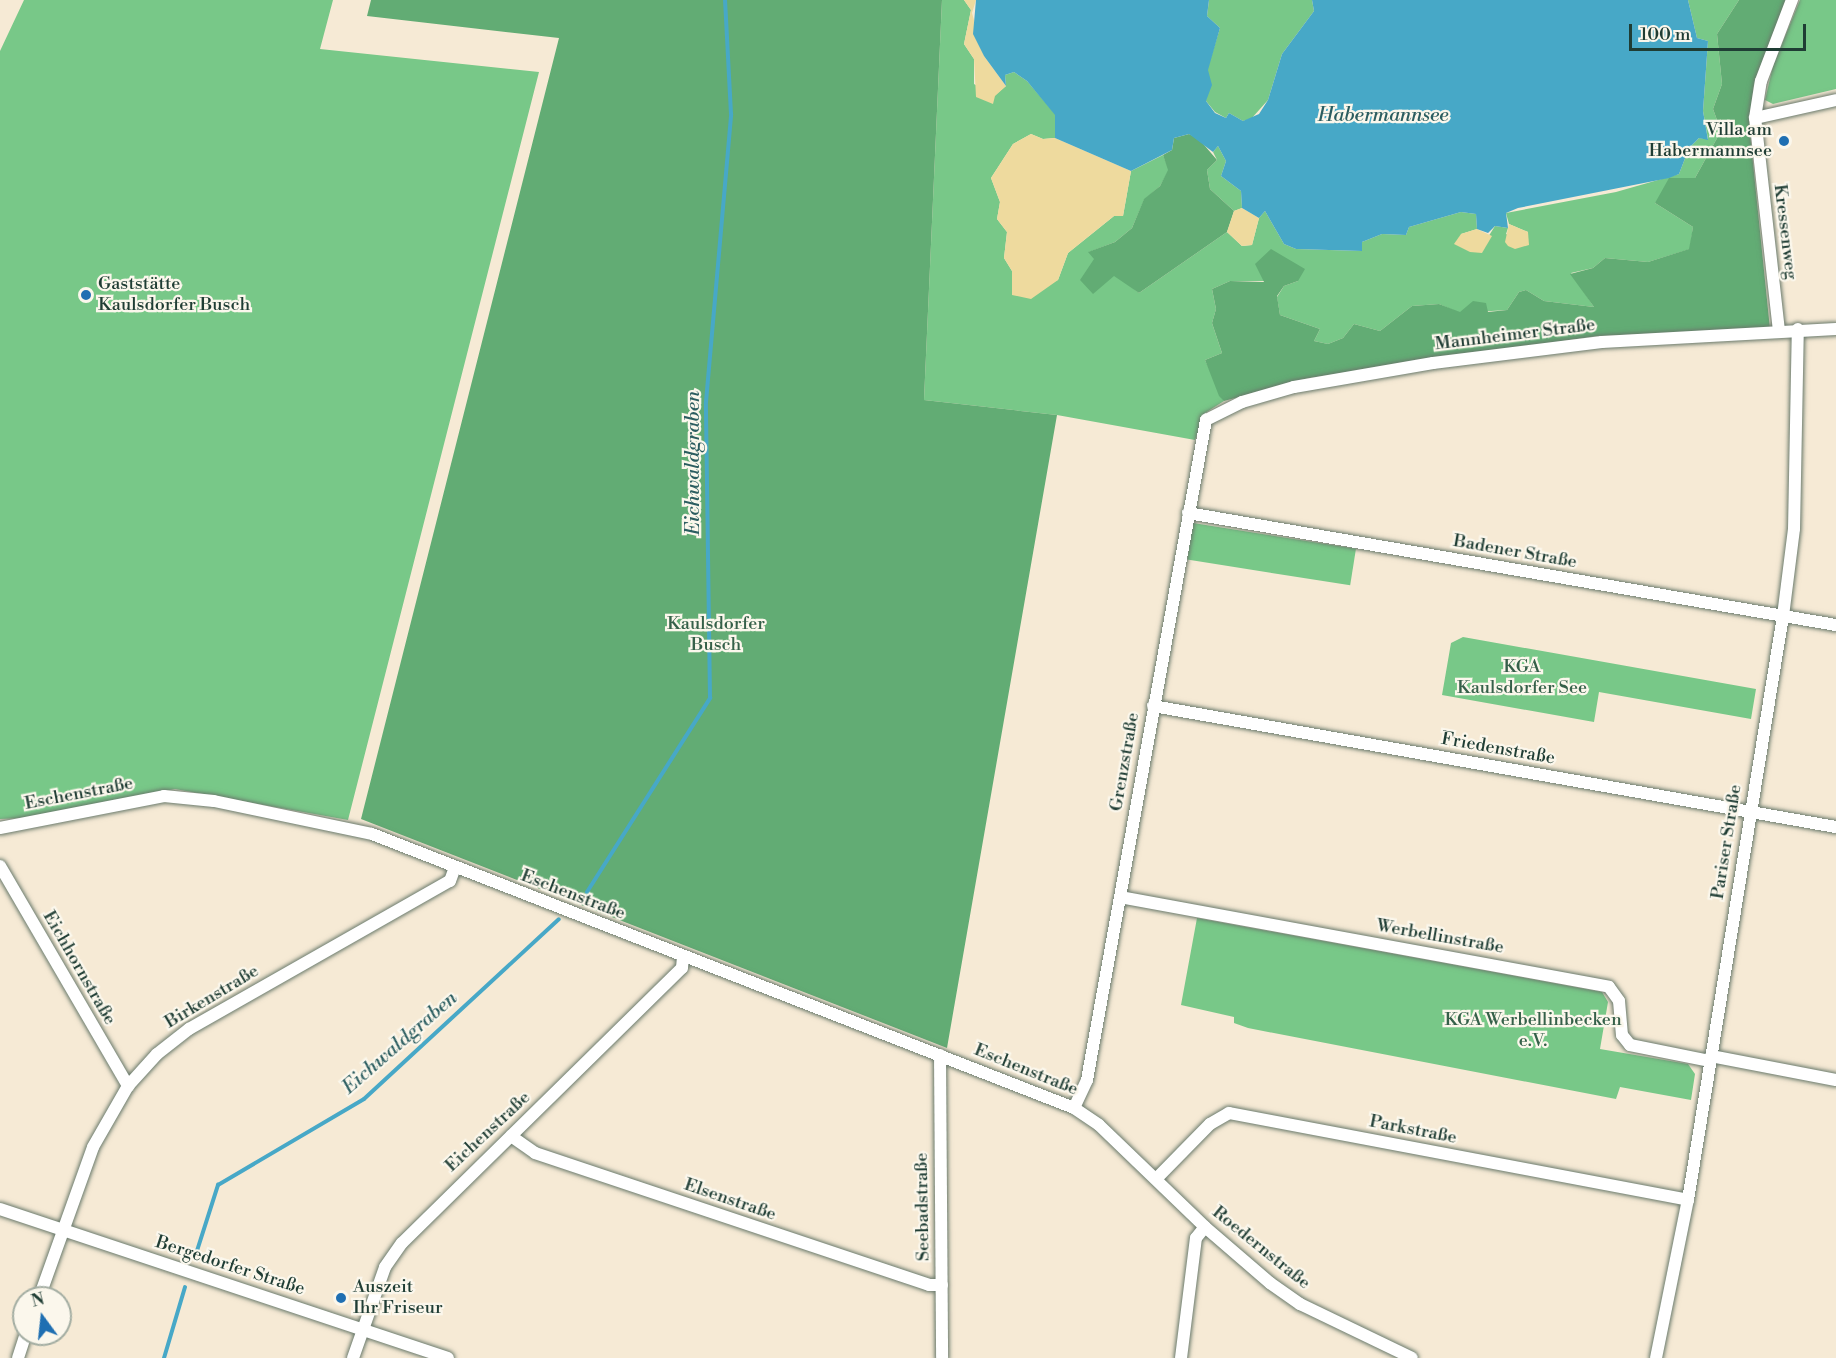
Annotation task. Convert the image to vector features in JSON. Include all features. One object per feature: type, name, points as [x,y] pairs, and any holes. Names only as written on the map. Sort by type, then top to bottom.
[{"type":"street","name":"Kressenweg","points":[[1779,332],[1755,118],[1761,81],[1792,0]]},
{"type":"street","points":[[1755,118],[1836,100]]},
{"type":"street","name":"Mannheimer Straße","points":[[1206,420],[1242,402],[1376,371],[1602,342],[1761,336],[1798,329],[1836,329]]},
{"type":"street","name":"Pariser Straße","points":[[1656,1358],[1688,1200],[1783,616],[1794,529],[1798,329]]},
{"type":"street","name":"Grenzstraße","points":[[1074,1107],[1087,1080],[1206,420]]},
{"type":"street","name":"Badener Straße","points":[[1188,513],[1836,625]]},
{"type":"street","name":"Friedenstraße","points":[[1153,706],[1836,827]]},
{"type":"street","name":"Eschenstraße","points":[[0,828],[164,796],[186,798],[363,831],[1074,1107],[1108,1134]]},
{"type":"street","name":"Eichhornstraße","points":[[0,866],[128,1086]]},
{"type":"street","name":"Birkenstraße","points":[[43,1286],[93,1147],[128,1086],[157,1054],[189,1029],[450,881],[455,867]]},
{"type":"street","name":"Werbellinstraße","points":[[1120,897],[1609,987],[1619,1001],[1622,1035],[1630,1045],[1836,1080]]},
{"type":"street","name":"Eichenstraße","points":[[353,1358],[385,1267],[402,1243],[682,968],[683,957]]},
{"type":"street","name":"Seebadstraße","points":[[940,1055],[942,1358]]},
{"type":"street","name":"Parkstraße","points":[[1156,1179],[1210,1124],[1229,1113],[1688,1200]]},
{"type":"street","name":"Roedernstraße","points":[[1108,1134],[1205,1227],[1300,1304],[1412,1358]]},
{"type":"street","name":"Elsenstraße","points":[[511,1136],[535,1153],[929,1285],[942,1285]]},
{"type":"street","name":"Bergedorfer Straße","points":[[0,1209],[448,1358]]},
{"type":"street","points":[[1181,1358],[1197,1238],[1205,1227]]},
{"type":"green space","points":[[24,0],[333,0],[320,49],[539,72],[348,820],[175,789],[24,818],[0,819],[0,51]]},
{"type":"green space","name":"Kaulsdorfer Busch","points":[[371,0],[942,0],[924,400],[1057,415],[947,1048],[361,819],[559,38],[367,16]]},
{"type":"green space","points":[[942,0],[964,0],[971,10],[964,44],[974,59],[974,84],[994,96],[1006,86],[1005,75],[1014,72],[1027,81],[1056,115],[1055,138],[1043,139],[1031,134],[1013,144],[991,178],[1000,202],[997,219],[1007,232],[1004,258],[1012,271],[1012,295],[1058,280],[1068,253],[1114,216],[1123,216],[1131,171],[1163,155],[1169,170],[1160,186],[1144,200],[1132,228],[1115,242],[1089,252],[1139,293],[1227,232],[1242,246],[1252,245],[1259,218],[1265,211],[1284,244],[1296,249],[1362,251],[1362,242],[1382,234],[1406,235],[1409,227],[1461,212],[1476,214],[1477,229],[1461,234],[1485,242],[1495,226],[1508,228],[1506,234],[1526,241],[1528,232],[1509,224],[1506,213],[1616,192],[1679,174],[1689,148],[1699,138],[1708,139],[1703,111],[1708,41],[1697,38],[1688,0],[1739,0],[1717,34],[1722,84],[1713,109],[1721,131],[1695,178],[1655,203],[1693,227],[1690,249],[1648,262],[1605,258],[1593,268],[1571,273],[1594,307],[1544,301],[1526,290],[1519,292],[1507,310],[1460,313],[1439,304],[1412,306],[1380,331],[1354,324],[1343,338],[1328,344],[1314,341],[1320,329],[1280,315],[1277,297],[1284,286],[1298,281],[1230,281],[1212,289],[1216,309],[1212,323],[1222,353],[1205,360],[1224,401],[1205,413],[1195,440],[1057,415],[924,400]]},
{"type":"green space","points":[[1209,0],[1312,0],[1314,11],[1282,54],[1268,100],[1251,119],[1243,121],[1229,113],[1226,118],[1215,112],[1206,101],[1207,70],[1220,28],[1207,16]]},
{"type":"green space","points":[[1739,0],[1786,0],[1754,84],[1749,124],[1770,329],[1597,336],[1309,378],[1224,401],[1219,396],[1205,360],[1222,353],[1212,323],[1216,309],[1212,289],[1230,281],[1264,282],[1255,264],[1271,249],[1305,269],[1298,281],[1284,286],[1277,296],[1280,315],[1320,329],[1314,341],[1328,344],[1343,338],[1354,324],[1380,331],[1412,306],[1439,304],[1460,312],[1473,301],[1486,303],[1488,312],[1507,310],[1519,292],[1526,290],[1544,301],[1594,307],[1570,274],[1593,268],[1605,258],[1648,262],[1689,249],[1693,227],[1655,203],[1669,178],[1695,178],[1721,131],[1713,109],[1722,84],[1717,34]]},
{"type":"green space","points":[[1800,0],[1836,0],[1836,89],[1773,104],[1765,100],[1773,66]]},
{"type":"green space","points":[[1189,134],[1199,139],[1217,160],[1207,170],[1210,189],[1234,211],[1227,232],[1139,293],[1114,276],[1093,294],[1080,280],[1094,259],[1088,252],[1115,242],[1132,228],[1144,199],[1160,186],[1168,170],[1163,155],[1172,150],[1174,138]]},
{"type":"green space","points":[[1218,146],[1226,161],[1221,176],[1241,191],[1242,208],[1234,211],[1210,189],[1207,170],[1217,160],[1213,152]]},
{"type":"green space","points":[[1193,523],[1356,549],[1350,585],[1187,560]]},
{"type":"green space","name":"KGA Kaulsdorfer See","points":[[1463,637],[1756,689],[1751,719],[1599,692],[1594,722],[1442,695],[1451,643]]},
{"type":"green space","name":"KGA Werbellinbecken e.V.","points":[[1197,918],[1602,992],[1608,1002],[1600,1049],[1688,1064],[1695,1074],[1691,1100],[1620,1087],[1616,1099],[1248,1028],[1234,1023],[1234,1017],[1181,1005]]},
{"type":"sand","points":[[964,0],[976,0],[972,13],[984,56],[1006,86],[995,96],[993,104],[976,97],[974,59],[964,44],[971,10]]},
{"type":"sand","points":[[1031,134],[1043,139],[1055,138],[1131,171],[1123,216],[1114,216],[1068,253],[1058,280],[1031,299],[1012,295],[1012,271],[1004,258],[1007,232],[997,219],[1000,202],[991,178],[1013,144]]},
{"type":"sand","points":[[1242,208],[1259,218],[1252,245],[1242,246],[1227,232],[1234,211]]},
{"type":"sand","points":[[1509,224],[1528,232],[1529,245],[1515,249],[1508,246],[1505,242]]},
{"type":"sand","points":[[1477,229],[1492,236],[1482,253],[1470,252],[1454,244],[1461,234]]},
{"type":"water","name":"Habermannsee","points":[[976,0],[1209,0],[1207,16],[1220,28],[1208,70],[1212,85],[1206,101],[1215,113],[1226,118],[1229,113],[1243,121],[1259,114],[1268,100],[1282,54],[1314,11],[1312,0],[1688,0],[1697,38],[1708,41],[1703,111],[1708,140],[1699,138],[1689,148],[1679,174],[1669,178],[1518,208],[1506,213],[1508,228],[1495,226],[1488,233],[1477,229],[1476,214],[1461,212],[1409,227],[1406,235],[1382,234],[1362,242],[1362,251],[1296,249],[1284,244],[1265,211],[1259,218],[1242,208],[1241,191],[1221,176],[1226,161],[1218,146],[1213,152],[1189,134],[1174,138],[1172,150],[1131,171],[1055,138],[1055,115],[1027,81],[1014,72],[1005,75],[1006,86],[984,56],[973,34]]},
{"type":"waterway","name":"Eichwaldgraben","points":[[587,892],[710,698],[706,402],[731,114],[725,0]]},
{"type":"waterway","name":"Eichwaldgraben","points":[[195,1257],[218,1185],[364,1099],[559,919]]},
{"type":"waterway","name":"Eichwaldgraben","points":[[164,1358],[185,1287]]},
{"type":"place","name":"Villa am Habermannsee","points":[[1784,141]]},
{"type":"place","name":"Gaststätte Kaulsdorfer Busch","points":[[86,295]]},
{"type":"place","name":"Auszeit Ihr Friseur","points":[[341,1298]]}]
